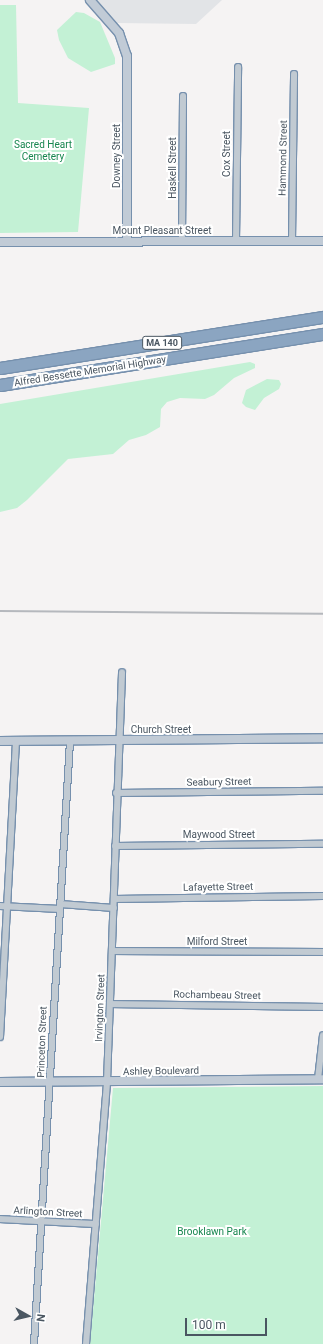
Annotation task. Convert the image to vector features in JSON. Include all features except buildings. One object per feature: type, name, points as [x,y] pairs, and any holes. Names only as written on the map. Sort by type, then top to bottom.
[{"type":"highway","name":"Alfred Bessette Memorial Highway","points":[[0,368],[323,316]]},
{"type":"highway","name":"Alfred Bessette Memorial Highway","points":[[0,386],[323,334]]},
{"type":"main road","name":"Downey Street","points":[[90,0],[122,38],[127,56],[127,241]]},
{"type":"main road","name":"Mount Pleasant Street","points":[[0,242],[323,241]]},
{"type":"main road","name":"Church Street","points":[[0,741],[323,738]]},
{"type":"main road","name":"Ashley Boulevard","points":[[0,1082],[320,1080]]},
{"type":"street","name":"Cox Street","points":[[236,241],[238,67]]},
{"type":"street","name":"Hammond Street","points":[[292,241],[294,74]]},
{"type":"street","name":"Haskell Street","points":[[182,241],[183,96]]},
{"type":"street","name":"Irvington Street","points":[[86,1344],[107,1082],[114,908],[117,740],[122,672]]},
{"type":"street","points":[[0,1037],[16,741]]},
{"type":"street","name":"Princeton Street","points":[[34,1344],[51,1082],[70,741]]},
{"type":"street","name":"Seabury Street","points":[[116,793],[323,791]]},
{"type":"street","name":"Maywood Street","points":[[115,846],[323,844]]},
{"type":"street","name":"Lafayette Street","points":[[114,899],[323,896]]},
{"type":"street","points":[[0,906],[114,908]]},
{"type":"street","name":"Milford Street","points":[[112,951],[323,952]]},
{"type":"street","name":"Rochambeau Street","points":[[110,1004],[323,1007]]},
{"type":"street","points":[[320,1080],[323,1035]]},
{"type":"street","name":"Arlington Street","points":[[0,1219],[96,1224]]},
{"type":"shaded area","points":[[95,0],[222,0],[196,24],[117,23]]},
{"type":"green space","name":"Sacred Heart Cemetery","points":[[0,5],[16,5],[18,103],[89,108],[78,232],[0,233]]},
{"type":"green space","points":[[76,12],[84,13],[100,22],[115,58],[115,64],[91,72],[68,58],[59,40],[57,30]]},
{"type":"green space","points":[[250,362],[255,364],[255,368],[234,378],[214,395],[205,399],[180,398],[167,402],[161,409],[160,427],[146,435],[129,440],[113,454],[68,459],[17,508],[0,512],[0,404]]},
{"type":"green space","points":[[267,379],[279,380],[281,384],[279,389],[264,398],[255,410],[246,407],[242,403],[246,390]]},
{"type":"green space","name":"Brooklawn Park","points":[[323,1086],[323,1344],[90,1344],[113,1088]]},
{"type":"railway","points":[[0,611],[323,614]]}]
